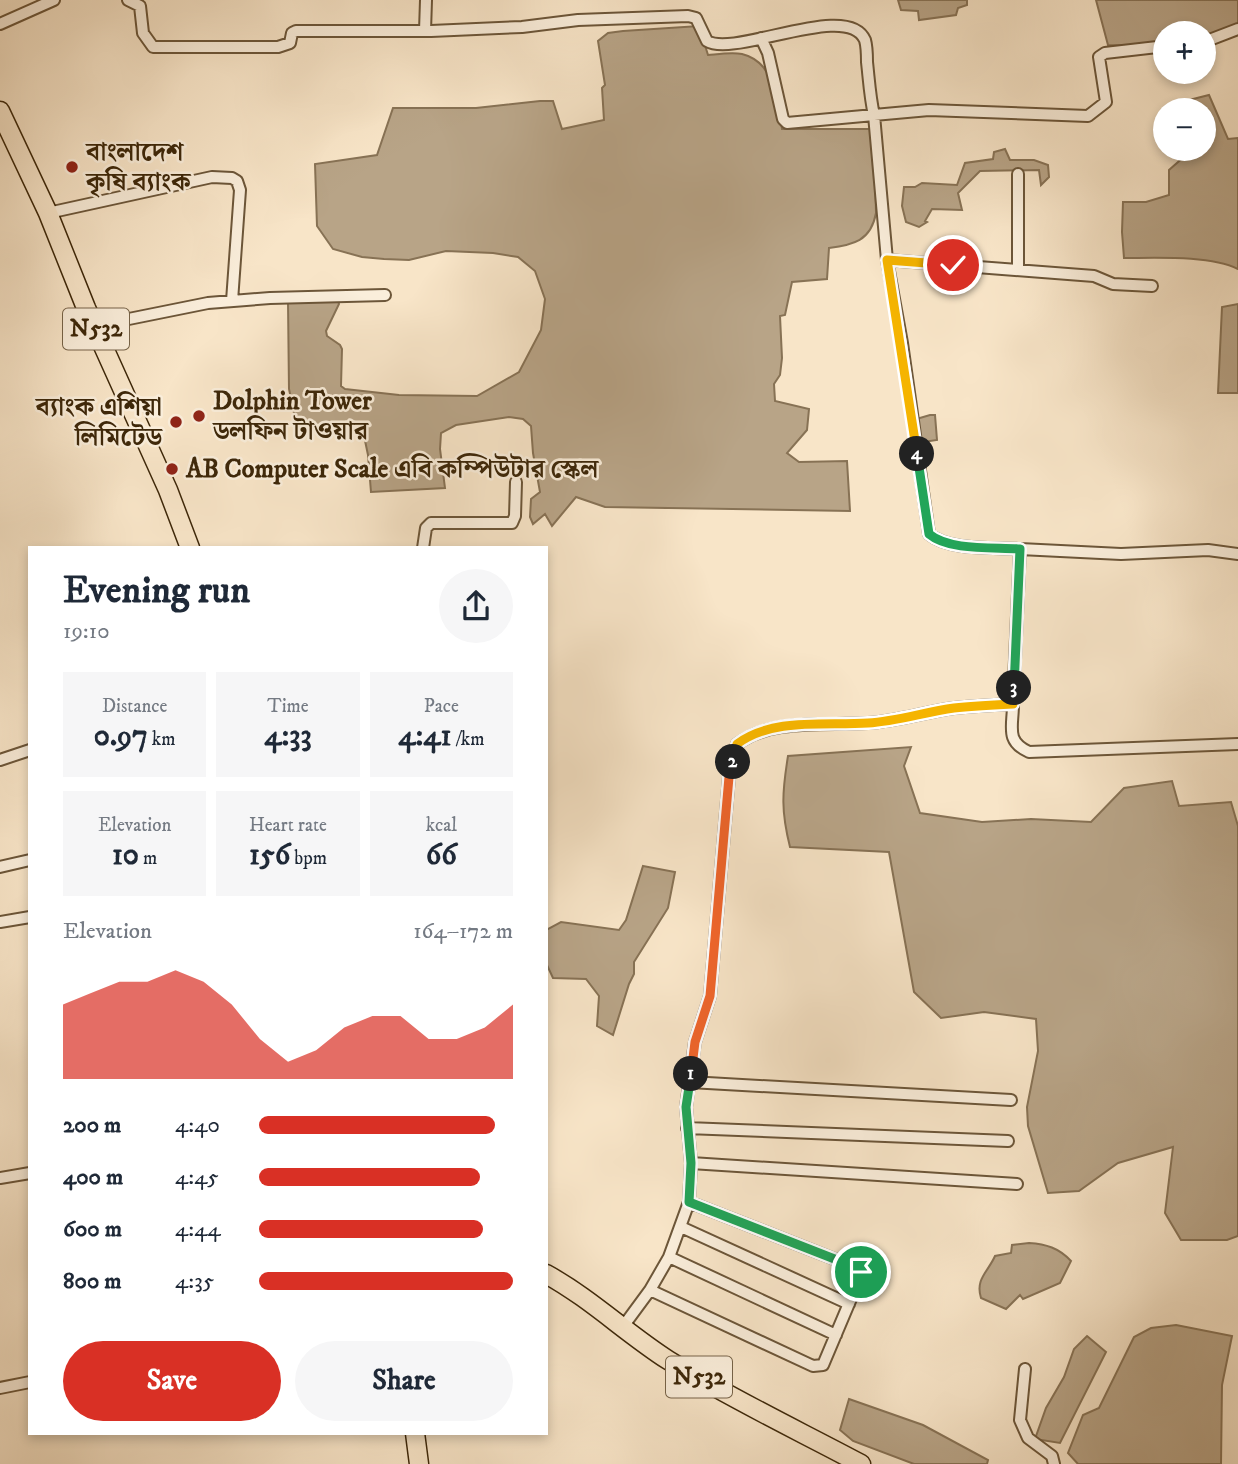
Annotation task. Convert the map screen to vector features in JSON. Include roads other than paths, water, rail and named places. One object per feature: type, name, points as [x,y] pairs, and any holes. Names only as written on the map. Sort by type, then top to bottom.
[{"type":"main road","name":"N532","points":[[0,111],[48,212],[189,546]]},
{"type":"main road","name":"N532","points":[[548,1275],[575,1290],[622,1328],[669,1360],[861,1464]]},
{"type":"main road","points":[[415,1435],[419,1464]]},
{"type":"street","points":[[0,24],[54,0]]},
{"type":"street","points":[[128,0],[140,6],[143,33],[153,47],[278,47],[290,43],[292,33],[296,31],[425,31],[522,27],[578,20],[688,16],[696,18],[707,41],[717,45],[810,25],[849,26],[859,30],[866,41],[887,260],[929,534],[948,544],[1020,549],[1121,554],[1208,550],[1238,554]]},
{"type":"street","points":[[425,31],[426,0]]},
{"type":"street","points":[[1216,37],[1238,29]]},
{"type":"street","points":[[761,37],[768,52],[783,118],[788,123],[929,110],[1087,116],[1106,102],[1099,57],[1105,53],[1153,47]]},
{"type":"street","points":[[1018,174],[1018,270]]},
{"type":"street","points":[[48,212],[212,177],[232,178],[237,181],[240,190],[232,301]]},
{"type":"street","points":[[887,260],[1094,276],[1113,284],[1152,286]]},
{"type":"street","points":[[94,326],[232,301],[385,295]]},
{"type":"street","points":[[424,546],[426,528],[431,523],[512,523],[515,516],[516,482]]},
{"type":"street","points":[[1020,549],[1013,704],[1013,740],[1016,746],[1029,752],[1238,744]]},
{"type":"street","points":[[622,1328],[650,1290],[668,1257],[689,1202],[691,1163],[687,1128],[690,1082],[695,1042],[710,996],[729,777],[737,744],[744,739],[802,724],[868,723],[953,708],[1013,704]]},
{"type":"street","points":[[0,760],[28,751]]},
{"type":"street","points":[[0,867],[28,860]]},
{"type":"street","points":[[0,922],[28,917]]},
{"type":"street","points":[[690,1082],[1011,1100]]},
{"type":"street","points":[[687,1128],[1007,1141]]},
{"type":"street","points":[[691,1163],[1017,1184]]},
{"type":"street","points":[[0,1178],[28,1173]]},
{"type":"street","points":[[650,1290],[818,1367],[824,1365],[861,1275],[860,1269],[689,1202]]},
{"type":"street","points":[[681,1227],[849,1304]]},
{"type":"street","points":[[668,1257],[836,1335]]},
{"type":"street","points":[[1025,1369],[1020,1420],[1028,1438],[1052,1456],[1054,1464]]},
{"type":"street","points":[[0,1388],[28,1382]]},
{"type":"place","name":"বাংলাদেশ কৃষি ব্যাংক","points":[[72,167]]},
{"type":"place","name":"Dolphin Tower ডলফিন টাওয়ার","points":[[199,416]]},
{"type":"place","name":"ব্যাংক এশিয়া লিমিটেড","points":[[176,422]]},
{"type":"place","name":"AB Computer Scale এবি কম্পিউটার স্কেল","points":[[172,469]]}]
